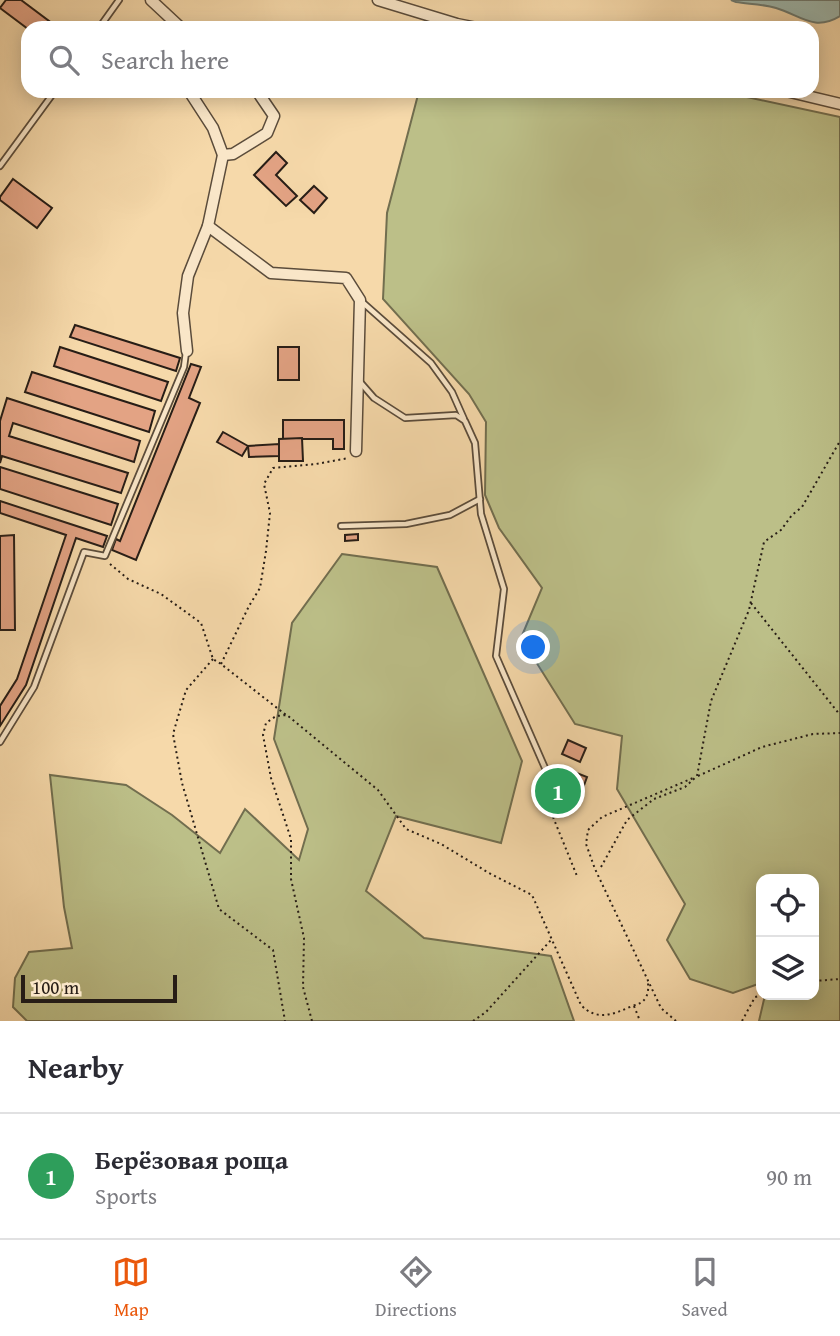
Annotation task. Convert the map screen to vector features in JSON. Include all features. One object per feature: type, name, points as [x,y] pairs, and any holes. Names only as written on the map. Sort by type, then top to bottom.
[{"type":"street","points":[[151,0],[172,21]]},
{"type":"street","points":[[378,0],[447,21]]},
{"type":"street","points":[[165,15],[167,21]]},
{"type":"street","points":[[187,351],[183,313],[188,276],[208,226],[223,155],[213,128],[194,98]]},
{"type":"street","points":[[815,98],[840,104]]},
{"type":"street","points":[[208,226],[271,273],[346,278],[360,300],[356,451]]},
{"type":"lane","points":[[105,21],[120,0]]},
{"type":"lane","points":[[0,166],[49,98]]},
{"type":"lane","points":[[223,155],[233,153],[267,133],[274,116],[263,98]]},
{"type":"lane","points":[[360,300],[431,363],[452,392],[475,443],[481,514],[505,589],[496,656],[545,768]]},
{"type":"lane","points":[[0,742],[34,687],[84,552],[105,556],[184,367],[187,351]]},
{"type":"lane","points":[[358,378],[374,398],[405,418],[456,415],[465,421]]},
{"type":"lane","points":[[341,526],[406,524],[450,515],[480,499]]},
{"type":"path","points":[[601,867],[627,820],[654,799],[685,786],[697,776],[711,701],[749,610],[764,542],[782,530],[792,515],[802,507],[840,441]]},
{"type":"path","points":[[221,664],[260,588],[270,513],[264,484],[273,468],[349,459],[356,451]]},
{"type":"path","points":[[105,556],[113,567],[128,579],[161,594],[201,623],[213,659],[287,715],[378,790],[407,829],[441,844],[532,895],[587,1013],[598,1017],[614,1015],[643,1002],[648,995],[648,980]]},
{"type":"path","points":[[751,602],[840,715]]},
{"type":"path","points":[[213,659],[186,690],[173,734],[182,783],[219,909],[273,950],[285,1021]]},
{"type":"path","points":[[287,715],[276,716],[265,723],[263,734],[271,778],[291,839],[291,879],[304,938],[303,987],[312,1021]]},
{"type":"path","points":[[676,1021],[661,1008],[595,869],[586,844],[588,830],[602,817],[762,747],[813,734],[840,733]]},
{"type":"path","points":[[545,768],[540,785],[577,876]]},
{"type":"path","points":[[473,1021],[486,1012],[551,940]]},
{"type":"path","points":[[819,981],[840,979]]},
{"type":"path","points":[[742,1021],[756,997]]},
{"type":"path","points":[[634,1006],[640,1021]]},
{"type":"green space","points":[[417,98],[752,98],[840,117],[840,1021],[759,1021],[764,1000],[819,1000],[819,874],[756,874],[756,985],[733,993],[690,979],[667,940],[685,904],[617,789],[622,736],[575,724],[521,638],[542,588],[499,528],[485,495],[486,422],[469,394],[383,299],[387,213]]},
{"type":"green space","points":[[342,554],[437,567],[522,761],[501,843],[396,816],[366,891],[424,938],[551,956],[574,1021],[27,1021],[13,1007],[15,978],[29,952],[72,948],[64,907],[50,775],[126,785],[172,815],[220,853],[245,809],[299,860],[308,829],[274,739],[292,623]]},
{"type":"shaded area","points":[[731,0],[840,0],[840,16],[831,21],[807,21],[776,8]]},
{"type":"building","points":[[6,0],[21,0],[49,21],[21,21],[21,24],[0,8]]},
{"type":"building","points":[[276,152],[287,163],[276,175],[297,196],[286,206],[254,175]]},
{"type":"building","points":[[13,179],[52,208],[37,228],[0,200]]},
{"type":"building","points":[[314,186],[327,198],[314,213],[300,200]]},
{"type":"building","points":[[75,325],[180,358],[176,371],[70,337]]},
{"type":"building","points":[[60,347],[168,382],[161,401],[54,366]]},
{"type":"building","points":[[278,347],[299,347],[299,380],[278,380]]},
{"type":"building","points":[[191,364],[201,367],[189,398],[200,403],[136,560],[112,550],[116,539],[120,541]]},
{"type":"building","points":[[32,372],[155,411],[149,432],[25,392]]},
{"type":"building","points":[[7,398],[140,441],[134,462],[13,423],[9,436],[128,473],[121,493],[2,456],[0,463],[0,421]]},
{"type":"building","points":[[283,420],[344,420],[344,449],[333,449],[333,439],[283,439]]},
{"type":"building","points":[[223,432],[248,446],[242,456],[217,442]]},
{"type":"building","points":[[302,438],[303,461],[279,461],[279,439]]},
{"type":"building","points":[[279,444],[279,456],[249,457],[248,446]]},
{"type":"building","points":[[0,467],[118,504],[111,525],[0,489]]},
{"type":"building","points":[[0,501],[107,536],[103,547],[76,538],[26,685],[0,726],[0,706],[17,679],[66,535],[0,513]]},
{"type":"building","points":[[358,534],[358,540],[345,541],[345,535]]},
{"type":"building","points":[[14,535],[15,630],[0,630],[0,536]]},
{"type":"building","points":[[568,740],[586,748],[580,762],[562,754]]},
{"type":"building","points":[[559,766],[587,777],[576,807],[547,796]]},
{"type":"place","name":"Берёзовая роща","points":[[558,791]]}]
